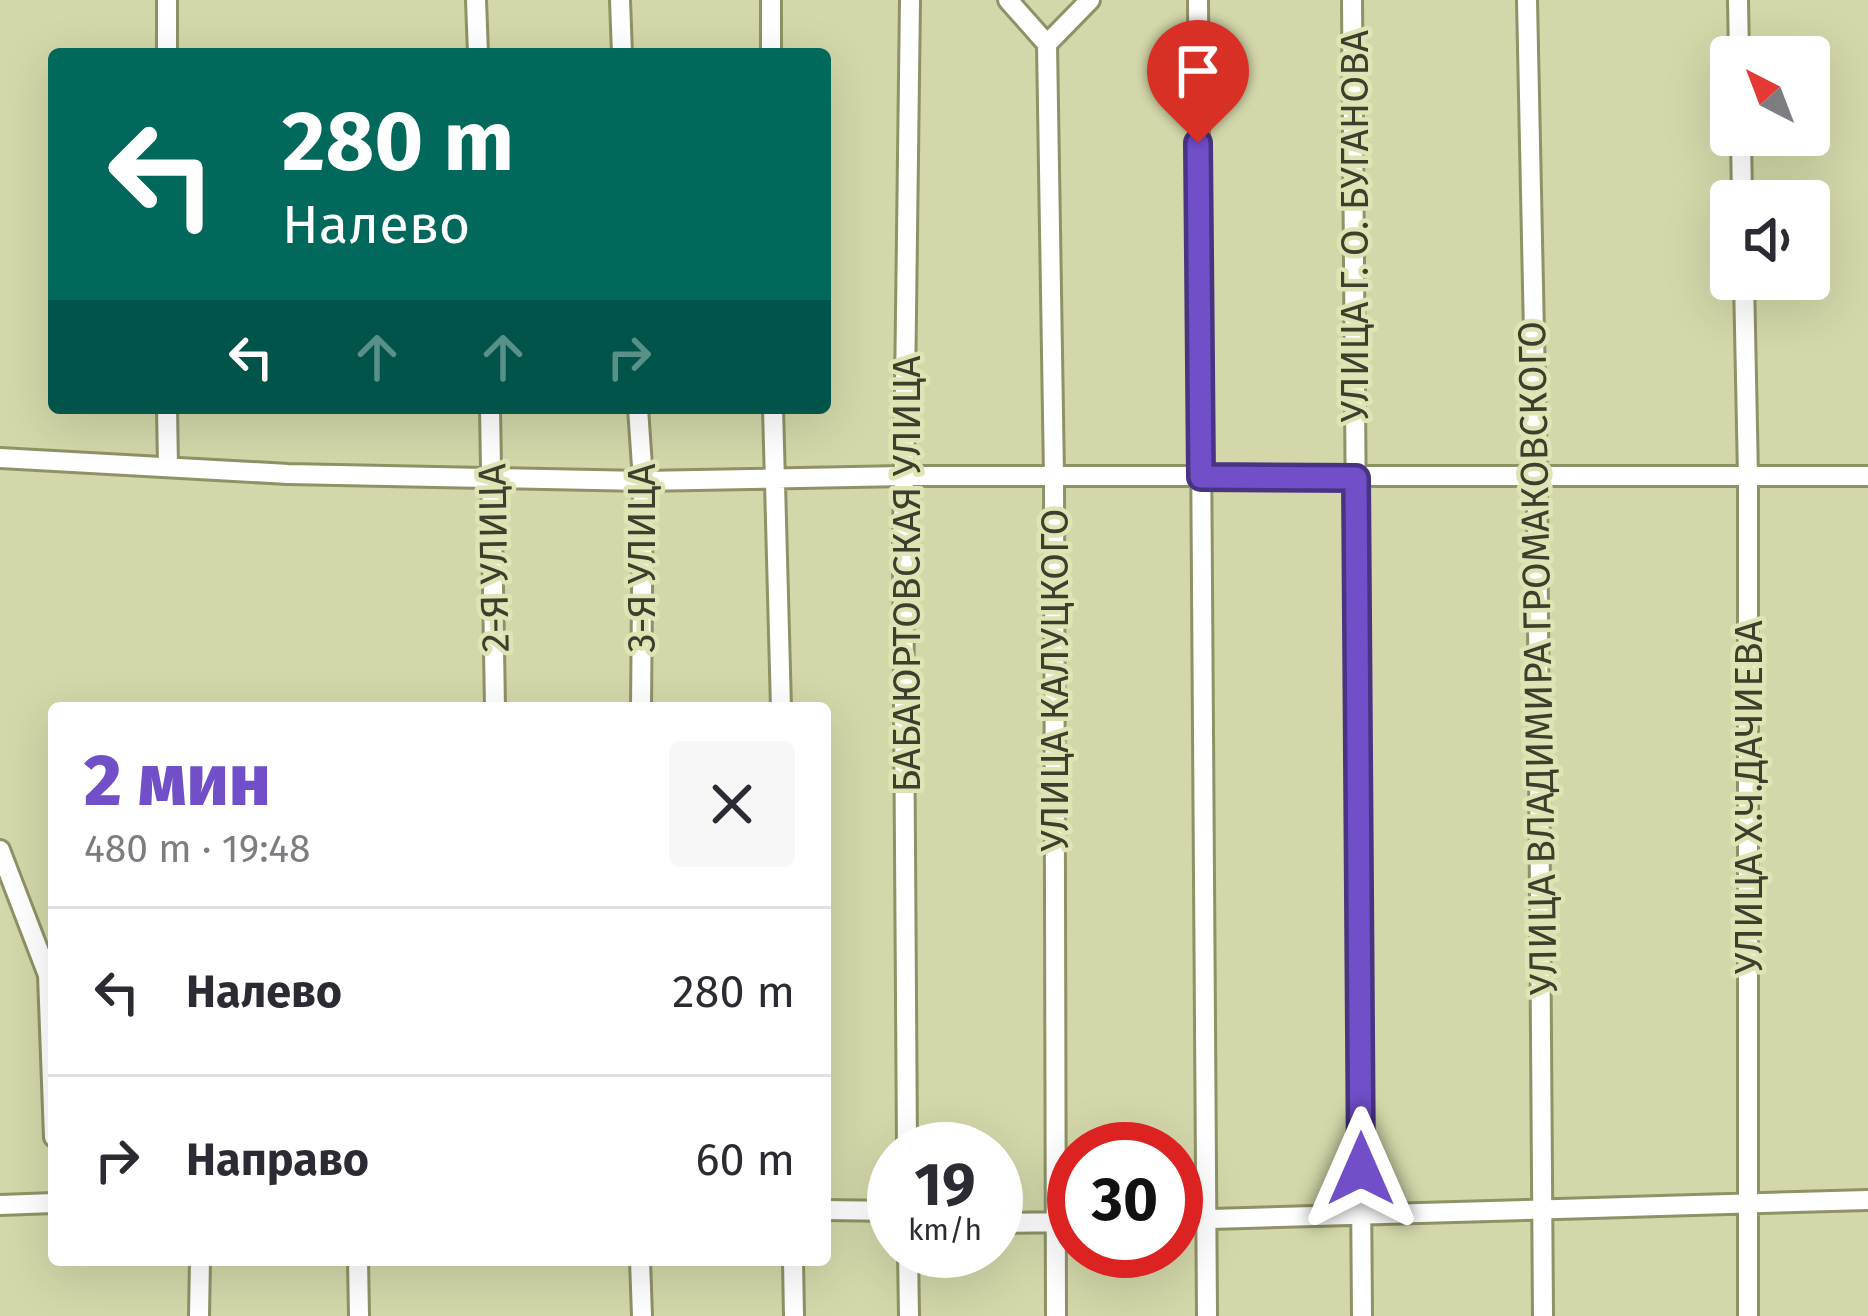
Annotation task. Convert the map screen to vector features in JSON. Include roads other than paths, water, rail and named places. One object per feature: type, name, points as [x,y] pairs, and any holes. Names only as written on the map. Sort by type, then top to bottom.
[{"type":"street","points":[[167,0],[167,48]]},
{"type":"street","points":[[476,0],[478,48]]},
{"type":"street","points":[[620,0],[622,48]]},
{"type":"street","points":[[771,0],[772,48]]},
{"type":"street","name":"БАБАЮРТОВСКАЯ УЛИЦА","points":[[908,1122],[904,476],[910,0]]},
{"type":"street","points":[[1008,0],[1047,44],[1090,0]]},
{"type":"street","points":[[1198,0],[1207,1316]]},
{"type":"street","name":"УЛИЦА Г. О. БУГАНОВА","points":[[1352,0],[1362,1316]]},
{"type":"street","name":"УЛИЦА ВЛАДИМИРА ГРОМАКОВСКОГО","points":[[1527,0],[1537,478],[1543,1316]]},
{"type":"street","points":[[1738,0],[1739,36]]},
{"type":"street","name":"УЛИЦА КАЛУЦКОГО","points":[[1047,44],[1063,1122]]},
{"type":"street","name":"УЛИЦА Х.Ч.ДАЧИЕВА","points":[[1744,300],[1748,1316]]},
{"type":"street","points":[[167,414],[167,467]]},
{"type":"street","name":"2-Я УЛИЦА","points":[[490,414],[495,702]]},
{"type":"street","name":"3-Я УЛИЦА","points":[[638,414],[643,481],[641,702]]},
{"type":"street","points":[[773,414],[782,702]]},
{"type":"street","points":[[0,458],[288,474],[643,481],[904,476],[1868,476]]},
{"type":"street","points":[[0,850],[48,975]]},
{"type":"street","points":[[1203,1219],[1868,1200]]},
{"type":"street","points":[[0,1205],[48,1204]]},
{"type":"street","points":[[831,1210],[867,1210]]},
{"type":"street","points":[[200,1266],[200,1316]]},
{"type":"street","points":[[358,1266],[359,1316]]},
{"type":"street","points":[[640,1266],[642,1316]]},
{"type":"street","points":[[793,1266],[794,1316]]},
{"type":"street","points":[[908,1278],[908,1316]]},
{"type":"street","name":"УЛИЦА КАЛУЦКОГО","points":[[1056,1316],[1059,1278]]}]
